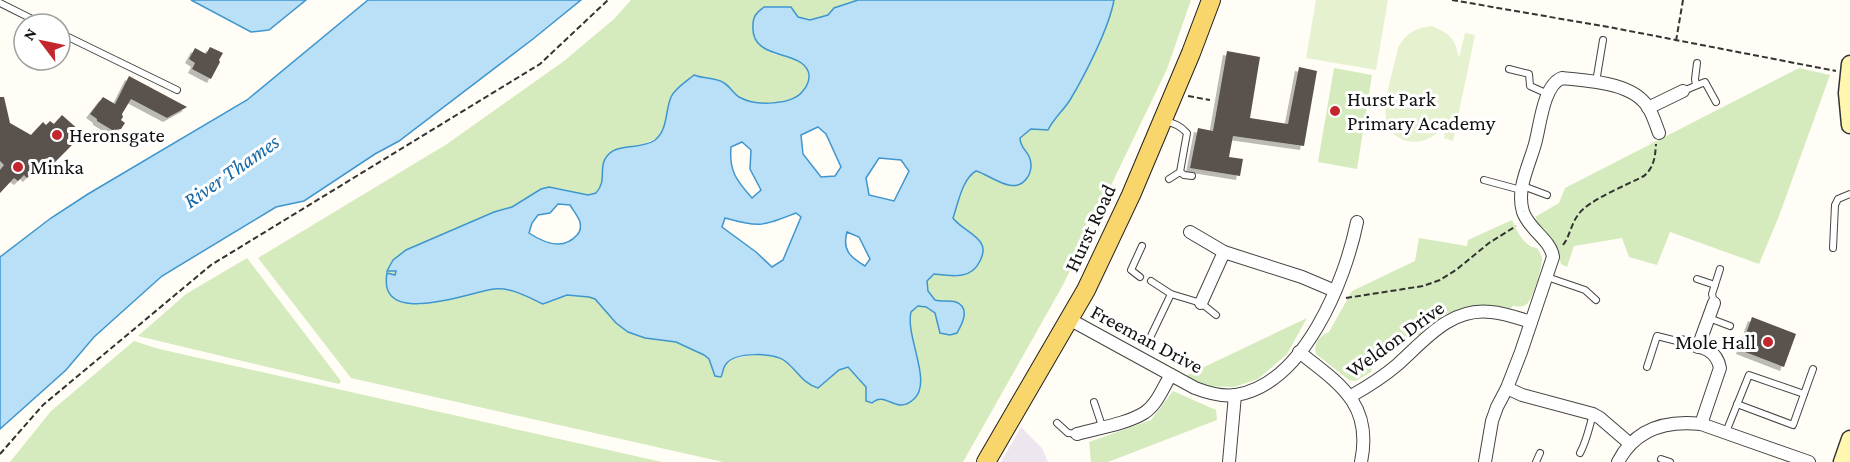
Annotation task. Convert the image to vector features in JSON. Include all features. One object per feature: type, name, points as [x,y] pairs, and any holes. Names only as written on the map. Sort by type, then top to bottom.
[{"type":"main road","name":"Hurst Road","points":[[986,462],[1086,290],[1131,195],[1211,0]]},
{"type":"main road","points":[[1849,68],[1850,125]]},
{"type":"main road","points":[[1842,462],[1850,439]]},
{"type":"street","points":[[1485,462],[1492,421],[1507,388],[1553,257],[1552,251],[1532,229],[1523,212],[1522,188],[1552,85],[1562,78],[1622,87],[1641,99],[1648,108],[1659,133]]},
{"type":"street","points":[[1648,108],[1683,91]]},
{"type":"street","name":"Freeman Drive","points":[[1069,319],[1195,388],[1209,393],[1235,395],[1266,385],[1278,376],[1313,332],[1345,267],[1356,222]]},
{"type":"street","points":[[1190,232],[1224,252],[1302,277],[1333,295]]},
{"type":"street","points":[[1201,303],[1224,252]]},
{"type":"street","points":[[1698,347],[1714,303]]},
{"type":"street","name":"Weldon Drive","points":[[1351,396],[1371,385],[1396,366],[1436,328],[1453,317],[1470,312],[1490,311],[1531,322]]},
{"type":"street","points":[[1681,342],[1713,352],[1718,358],[1720,368],[1701,424]]},
{"type":"street","points":[[1299,352],[1334,379],[1351,396],[1358,410],[1364,436],[1360,462]]},
{"type":"street","points":[[1077,434],[1122,422],[1145,412],[1156,400],[1171,375]]},
{"type":"street","points":[[1507,388],[1522,395],[1593,414],[1629,443]]},
{"type":"street","points":[[1229,462],[1235,395]]},
{"type":"street","points":[[1618,462],[1629,443],[1638,436],[1648,430],[1680,423],[1701,424],[1809,462]]},
{"type":"lane","points":[[0,3],[18,12]]},
{"type":"lane","points":[[72,39],[177,90]]},
{"type":"lane","points":[[1596,83],[1603,40]]},
{"type":"lane","points":[[1696,85],[1697,63]]},
{"type":"lane","points":[[1509,69],[1529,74],[1530,86],[1548,94]]},
{"type":"lane","points":[[1683,91],[1705,82],[1716,102]]},
{"type":"lane","points":[[1162,122],[1182,127],[1186,133],[1180,172],[1169,179]]},
{"type":"lane","points":[[1180,172],[1192,176]]},
{"type":"lane","points":[[1484,180],[1547,195]]},
{"type":"lane","points":[[1833,248],[1835,205],[1838,199],[1850,194]]},
{"type":"lane","points":[[1140,277],[1131,270],[1142,246]]},
{"type":"lane","points":[[1714,303],[1712,294],[1720,269]]},
{"type":"lane","points":[[1547,278],[1585,290],[1596,300]]},
{"type":"lane","points":[[1697,279],[1715,285]]},
{"type":"lane","points":[[1151,281],[1171,294],[1201,303],[1216,315]]},
{"type":"lane","points":[[1149,340],[1171,294]]},
{"type":"lane","points":[[1708,318],[1730,326]]},
{"type":"lane","points":[[1649,333],[1681,342]]},
{"type":"lane","points":[[1647,367],[1657,336]]},
{"type":"lane","points":[[1737,404],[1793,425],[1813,369]]},
{"type":"lane","points":[[1725,433],[1749,375],[1804,394]]},
{"type":"lane","points":[[1094,402],[1102,426]]},
{"type":"lane","points":[[1580,453],[1587,440],[1593,414]]},
{"type":"lane","points":[[1057,423],[1068,433],[1077,434]]},
{"type":"lane","points":[[1536,462],[1540,453]]},
{"type":"lane","points":[[1661,459],[1670,462]]},
{"type":"path","points":[[0,454],[43,405],[211,265],[540,64],[608,0]]},
{"type":"path","points":[[1452,0],[1676,41],[1849,68]]},
{"type":"path","points":[[1676,41],[1683,0]]},
{"type":"path","points":[[1182,95],[1210,100]]},
{"type":"path","points":[[1552,251],[1562,246],[1567,240],[1576,217],[1584,207],[1650,171],[1655,160],[1656,140],[1659,133]]},
{"type":"path","points":[[1333,295],[1423,286],[1440,280],[1489,243],[1527,220]]},
{"type":"shaded area","points":[[1021,427],[1042,448],[1048,462],[1001,462]]},
{"type":"green space","points":[[631,0],[858,0],[834,8],[828,15],[810,20],[798,17],[793,9],[773,54],[798,60],[807,69],[808,78],[805,87],[791,99],[770,103],[749,101],[738,96],[723,82],[671,96],[664,127],[657,138],[639,146],[618,148],[603,161],[602,183],[596,193],[588,195],[549,187],[541,189],[512,207],[494,212],[461,227],[388,271],[396,270],[396,275],[419,305],[496,289],[514,291],[543,304],[567,295],[589,297],[595,299],[616,323],[645,338],[676,342],[704,355],[723,373],[727,363],[732,360],[764,354],[781,358],[803,379],[818,388],[839,370],[848,367],[877,399],[880,398],[897,405],[919,369],[909,327],[911,312],[921,305],[935,313],[939,331],[955,302],[935,300],[926,282],[933,274],[959,277],[956,222],[953,218],[967,180],[976,171],[1003,183],[1028,155],[1020,144],[1020,138],[1032,129],[1047,130],[1070,100],[1102,37],[1114,0],[1191,0],[1167,69],[1063,285],[963,462],[723,462],[351,378],[258,258],[447,144],[564,61],[614,19]]},
{"type":"green space","points":[[1316,0],[1388,0],[1376,70],[1306,58]]},
{"type":"green space","points":[[1432,26],[1451,38],[1459,58],[1465,33],[1475,35],[1453,141],[1444,138],[1446,122],[1432,137],[1413,142],[1396,136],[1390,128],[1386,118],[1386,103],[1398,48],[1408,35],[1421,28]]},
{"type":"green space","points":[[1334,68],[1372,75],[1357,169],[1318,162]]},
{"type":"green space","points":[[1799,68],[1830,75],[1779,216],[1759,264],[1670,232],[1657,265],[1629,257],[1622,238],[1574,246],[1567,267],[1561,264],[1556,244],[1541,228],[1535,217],[1559,203],[1565,188]]},
{"type":"green space","points":[[1512,220],[1522,238],[1528,245],[1537,248],[1542,257],[1537,282],[1527,304],[1512,306],[1511,309],[1485,305],[1473,306],[1444,315],[1421,335],[1408,336],[1373,364],[1371,372],[1356,381],[1349,380],[1316,354],[1318,340],[1329,332],[1352,291],[1415,261],[1419,238],[1467,246],[1468,240]]},
{"type":"green space","points":[[247,258],[341,381],[339,384],[138,336],[186,294]]},
{"type":"green space","points":[[1307,318],[1287,354],[1258,379],[1234,387],[1203,386],[1185,376]]},
{"type":"green space","points":[[134,341],[159,349],[662,462],[10,462],[51,411]]},
{"type":"green space","points":[[1173,391],[1216,410],[1217,420],[1108,462],[1091,462],[1089,442],[1151,420]]},
{"type":"water","points":[[191,0],[306,0],[269,30],[251,32]]},
{"type":"water","name":"River Thames","points":[[368,0],[581,0],[399,141],[375,154],[304,201],[276,207],[162,276],[94,337],[66,370],[0,429],[0,257],[51,218],[88,194],[247,100]]},
{"type":"water","points":[[858,0],[1114,0],[1102,37],[1070,100],[1048,130],[1031,129],[1020,138],[1031,161],[1027,178],[1022,183],[1009,185],[976,171],[967,180],[953,218],[978,239],[983,248],[983,254],[976,267],[966,274],[954,276],[934,274],[927,281],[928,291],[935,300],[956,302],[963,308],[964,316],[957,333],[950,335],[940,333],[935,313],[926,307],[918,306],[911,312],[910,322],[921,382],[919,391],[908,404],[896,404],[882,399],[872,403],[866,401],[866,387],[848,367],[839,370],[818,388],[804,380],[785,361],[764,355],[737,357],[726,364],[721,377],[715,376],[709,359],[704,355],[676,342],[645,338],[628,332],[616,323],[595,299],[589,297],[567,295],[543,304],[513,291],[494,289],[447,300],[410,303],[396,300],[388,290],[387,273],[395,275],[396,271],[387,271],[393,260],[406,250],[494,212],[512,207],[541,189],[549,187],[588,195],[596,193],[601,184],[603,163],[609,153],[655,140],[664,126],[673,94],[694,75],[721,81],[747,101],[773,103],[790,100],[797,96],[807,85],[808,71],[803,64],[767,50],[759,44],[754,36],[755,17],[764,7],[791,7],[798,17],[810,20],[828,15],[834,8]],"holes":[[[818,127],[826,134],[841,167],[835,176],[821,177],[803,154],[801,135]],[[742,142],[751,150],[750,169],[761,190],[752,198],[735,175],[731,163],[731,147]],[[879,158],[901,160],[909,171],[894,201],[869,195],[866,178]],[[558,204],[570,205],[580,222],[578,234],[566,243],[553,244],[529,233],[538,215],[550,213]],[[796,213],[801,217],[783,260],[772,267],[722,227],[725,218],[754,224],[776,221]],[[847,232],[859,237],[870,259],[865,266],[851,256],[846,244]]]},
{"type":"building","points":[[210,47],[223,53],[211,79],[192,69],[195,63],[189,59],[195,48],[206,54]]},
{"type":"building","points":[[1227,51],[1260,57],[1250,118],[1288,124],[1299,67],[1317,71],[1304,146],[1233,136],[1229,157],[1243,159],[1240,176],[1190,168],[1198,128],[1213,131]]},
{"type":"building","points":[[129,76],[187,107],[167,118],[131,99],[122,114],[121,120],[125,123],[121,129],[112,130],[90,114],[103,97],[115,104]]},
{"type":"building","points":[[0,97],[4,97],[10,123],[31,135],[43,122],[46,125],[50,121],[54,124],[62,115],[80,131],[71,141],[74,143],[54,163],[46,158],[27,178],[24,175],[18,181],[14,178],[0,193],[0,170],[4,165],[0,161]]},
{"type":"building","name":"Mole Hall","points":[[1752,317],[1796,334],[1784,367],[1740,350]]},
{"type":"place","name":"Hurst Park Primary Academy","points":[[1335,111]]},
{"type":"place","name":"Heronsgate","points":[[57,135]]},
{"type":"place","name":"Minka","points":[[18,167]]},
{"type":"place","name":"Mole Hall","points":[[1768,342]]}]
